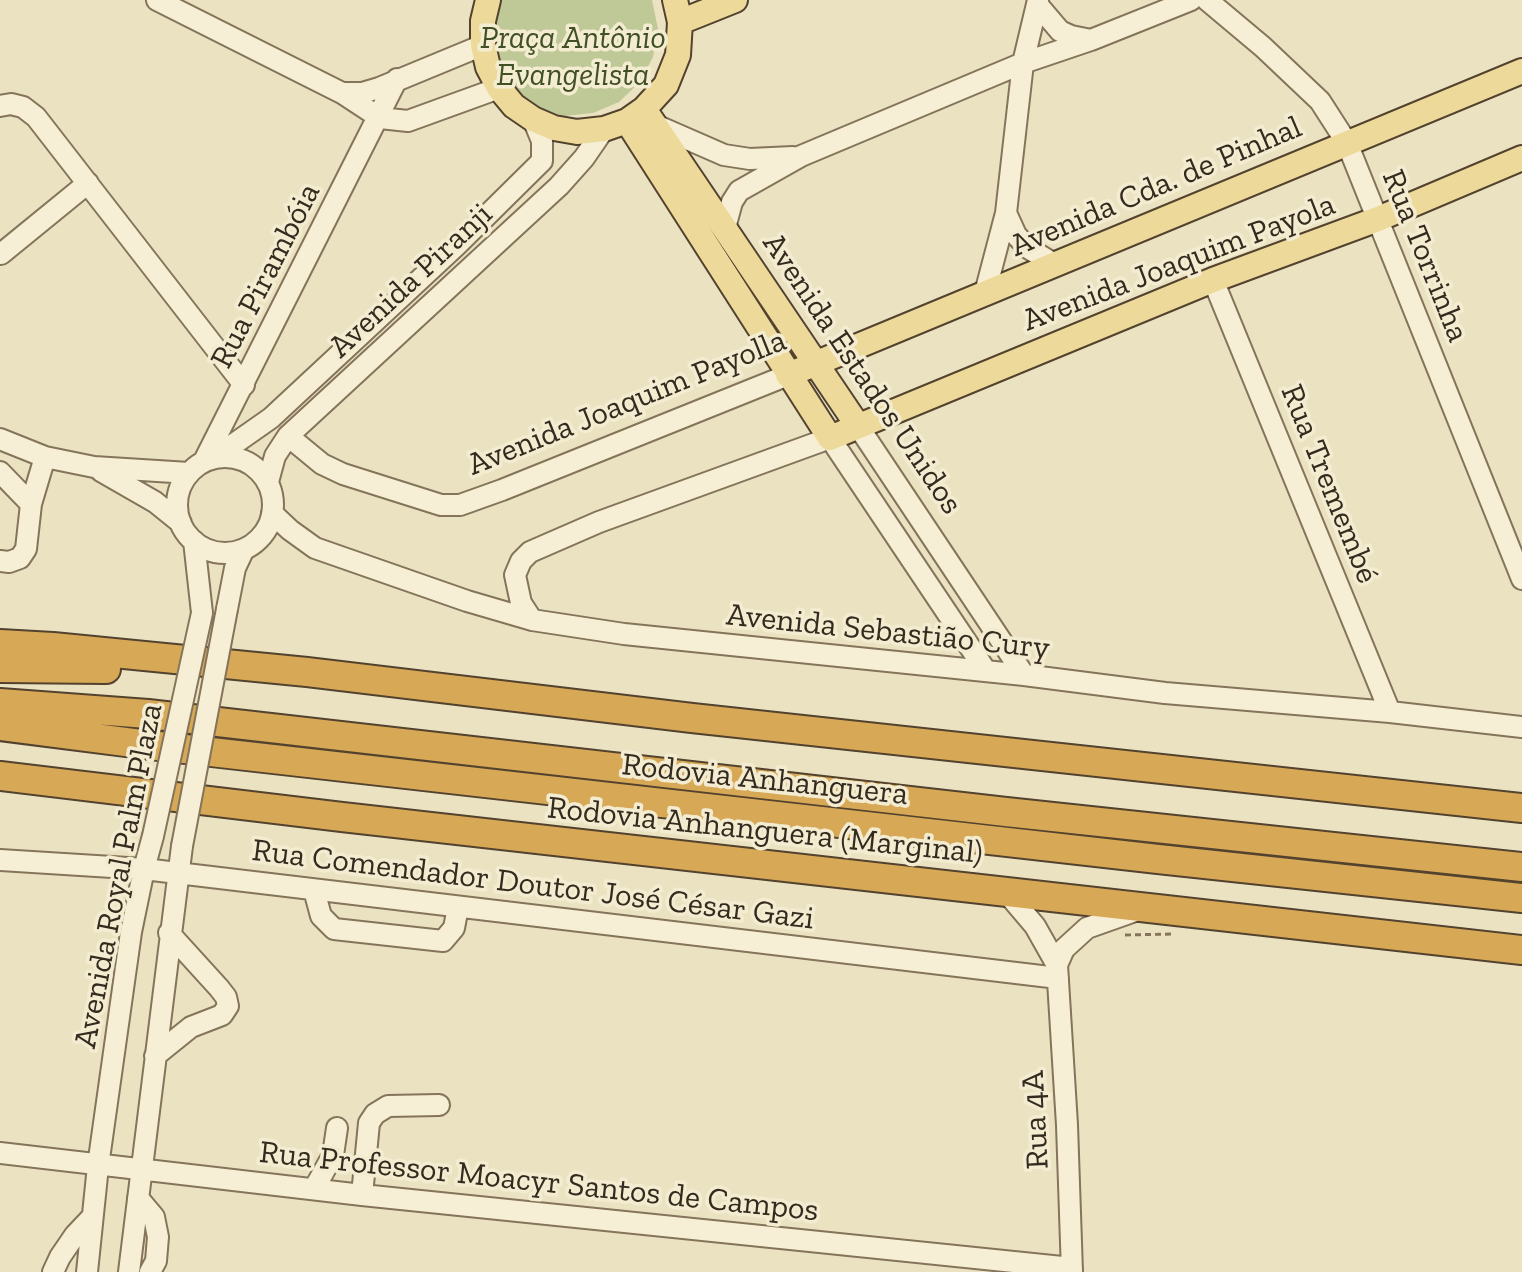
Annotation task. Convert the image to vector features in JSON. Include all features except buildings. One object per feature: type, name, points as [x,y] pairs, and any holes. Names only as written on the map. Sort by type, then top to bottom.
[{"type":"highway","points":[[0,644],[307,672],[692,718],[1516,807]]},
{"type":"highway","points":[[0,668],[307,672]]},
{"type":"highway","name":"Rodovia Anhanguera","points":[[0,703],[148,714],[1006,812],[1522,867]]},
{"type":"highway","name":"Rodovia Anhanguera","points":[[0,726],[1522,898]]},
{"type":"highway","name":"Rodovia Anhanguera (Marginal)","points":[[0,776],[1522,950]]},
{"type":"main road","points":[[488,0],[483,21],[483,45],[488,67],[499,88],[514,106],[533,119],[554,128],[577,132],[632,121],[666,85],[678,55],[678,11],[735,0]]},
{"type":"main road","name":"Avenida Cda. de Pinhal","points":[[815,362],[1522,71]]},
{"type":"main road","name":"Avenida Estados Unidos","points":[[632,121],[725,228],[858,426]]},
{"type":"main road","name":"Avenida Estados Unidos","points":[[632,121],[830,438]]},
{"type":"main road","name":"Avenida Joaquim Payola","points":[[830,438],[1213,280],[1378,219],[1522,158]]},
{"type":"main road","name":"Avenida Joaquim Payolla","points":[[788,375],[815,362]]},
{"type":"street","points":[[157,0],[342,93],[380,118],[408,121],[499,88]]},
{"type":"street","points":[[725,228],[732,202],[739,191],[801,156],[1023,63],[1191,0]]},
{"type":"street","name":"Rua Torrinha","points":[[1207,0],[1320,101],[1347,143],[1517,554],[1522,579]]},
{"type":"street","points":[[1038,2],[1060,31],[1091,40]]},
{"type":"street","points":[[985,293],[1006,213],[1023,63],[1038,2]]},
{"type":"street","points":[[342,93],[362,93],[483,45]]},
{"type":"street","name":"Rua Pirambóia","points":[[202,464],[380,118],[397,79]]},
{"type":"street","points":[[0,106],[11,104],[23,107],[36,117],[244,385]]},
{"type":"street","name":"Avenida Piranji","points":[[202,464],[271,418],[457,245],[542,161],[542,141],[533,119]]},
{"type":"street","points":[[632,121],[724,155],[750,159],[801,156]]},
{"type":"street","name":"Avenida Piranji","points":[[268,482],[275,456],[288,436],[559,186],[584,158],[632,121]]},
{"type":"street","points":[[1,254],[88,183]]},
{"type":"street","points":[[1006,213],[1016,235],[1028,248],[1054,264]]},
{"type":"street","name":"Rua Tremembé","points":[[1213,280],[1390,712]]},
{"type":"street","name":"Avenida Joaquim Payolla","points":[[288,436],[322,464],[343,474],[441,505],[460,505],[788,375]]},
{"type":"street","name":"Avenida Estados Unidos","points":[[858,426],[1024,675]]},
{"type":"street","points":[[532,620],[521,603],[515,575],[521,561],[530,552],[599,522],[830,438]]},
{"type":"street","name":"Avenida Estados Unidos","points":[[830,438],[986,671]]},
{"type":"street","points":[[0,439],[45,457],[94,467],[202,464],[230,457],[245,461],[268,482],[272,513],[263,534],[244,549],[217,552],[194,541],[181,523],[155,502],[94,467]]},
{"type":"street","points":[[0,561],[20,558],[26,549],[31,504],[45,457]]},
{"type":"street","points":[[181,523],[178,497],[202,464]]},
{"type":"street","points":[[0,472],[31,504]]},
{"type":"street","name":"Avenida Sebastião Cury","points":[[272,513],[315,548],[453,597],[532,620],[624,634],[1024,675],[1165,693],[1390,712],[1522,727]]},
{"type":"street","name":"Avenida Royal Palm Plaza","points":[[87,1272],[98,1166],[131,932],[202,613],[194,541]]},
{"type":"street","name":"Avenida Royal Palm Plaza","points":[[129,1272],[177,873],[235,568],[244,549]]},
{"type":"street","name":"Rua Comendador Doutor José César Gazi","points":[[0,860],[144,869],[458,907],[1058,971]]},
{"type":"street","points":[[314,890],[321,916],[334,929],[443,941],[454,928],[458,907]]},
{"type":"street","name":"Rua 4A","points":[[1007,893],[1035,926],[1058,971],[1072,1270]]},
{"type":"street","points":[[1058,971],[1064,949],[1087,928],[1149,908]]},
{"type":"street","points":[[155,1056],[191,1027],[222,1015],[228,1006],[219,988],[169,933]]},
{"type":"street","points":[[362,1195],[369,1123],[375,1114],[388,1106],[439,1105]]},
{"type":"street","points":[[314,1189],[333,1155],[337,1128]]},
{"type":"street","name":"Rua Professor Moacyr Santos de Campos","points":[[0,1153],[362,1195],[1072,1270]]},
{"type":"street","points":[[138,1198],[154,1217],[158,1237],[156,1261],[150,1272]]},
{"type":"street","points":[[53,1272],[75,1235],[92,1217]]},
{"type":"green space","name":"Praça Antônio Evangelista","points":[[495,0],[652,0],[658,29],[653,57],[640,82],[619,102],[593,113],[564,116],[537,108],[513,92],[497,69],[490,16]]}]
